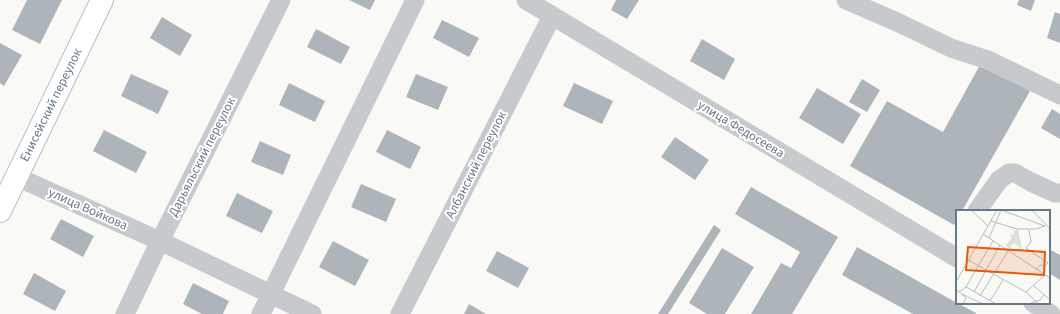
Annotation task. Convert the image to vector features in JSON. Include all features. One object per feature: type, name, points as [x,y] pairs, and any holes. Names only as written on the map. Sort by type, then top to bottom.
[{"type":"main road","name":"Енисейский переулок","points":[[0,211],[102,0]]},
{"type":"street","name":"Дарьяльский переулок","points":[[126,314],[160,241],[281,0]]},
{"type":"street","points":[[261,314],[415,0]]},
{"type":"street","name":"улица Федосеева","points":[[526,0],[954,250]]},
{"type":"street","points":[[846,0],[952,48],[988,60],[1060,94]]},
{"type":"street","name":"Албанский переулок","points":[[400,314],[552,16]]},
{"type":"street","points":[[978,210],[999,180],[1009,173],[1015,173],[1055,193],[1060,193]]},
{"type":"street","name":"улица Войкова","points":[[17,177],[160,241],[271,294]]},
{"type":"street","points":[[271,294],[312,314]]},
{"type":"street","points":[[1034,304],[1051,314]]},
{"type":"building","points":[[27,0],[62,0],[40,44],[12,30]]},
{"type":"building","points":[[349,0],[375,0],[370,10]]},
{"type":"building","points":[[616,0],[639,0],[627,19],[611,10]]},
{"type":"building","points":[[1019,0],[1035,0],[1031,11],[1017,5]]},
{"type":"building","points":[[1055,12],[1060,14],[1060,43],[1047,38]]},
{"type":"building","points":[[162,17],[192,35],[180,56],[150,38]]},
{"type":"building","points":[[442,20],[479,38],[469,57],[433,38]]},
{"type":"building","points":[[316,29],[350,47],[341,64],[307,47]]},
{"type":"building","points":[[702,39],[735,59],[724,80],[690,61]]},
{"type":"building","points":[[0,43],[22,55],[4,86],[0,83]]},
{"type":"building","points":[[981,63],[1030,91],[963,210],[956,210],[956,221],[954,225],[850,166],[887,101],[943,132]]},
{"type":"building","points":[[131,74],[169,91],[158,114],[121,96]]},
{"type":"building","points":[[416,74],[448,87],[438,110],[406,97]]},
{"type":"building","points":[[862,79],[880,90],[867,112],[849,102]]},
{"type":"building","points":[[289,83],[325,101],[315,122],[279,105]]},
{"type":"building","points":[[574,83],[613,101],[602,124],[563,106]]},
{"type":"building","points":[[817,88],[861,114],[843,144],[799,118]]},
{"type":"building","points":[[1052,109],[1060,114],[1060,139],[1041,128]]},
{"type":"building","points":[[104,130],[147,152],[136,173],[93,151]]},
{"type":"building","points":[[387,130],[421,147],[410,169],[376,152]]},
{"type":"building","points":[[675,137],[709,160],[695,180],[661,157]]},
{"type":"building","points":[[260,141],[291,155],[283,175],[251,162]]},
{"type":"building","points":[[361,184],[396,199],[386,222],[351,207]]},
{"type":"building","points":[[751,187],[838,237],[792,314],[751,314],[781,263],[791,268],[800,252],[735,214]]},
{"type":"building","points":[[237,193],[273,211],[262,233],[226,216]]},
{"type":"building","points":[[61,219],[94,236],[83,257],[50,239]]},
{"type":"building","points":[[714,225],[721,230],[668,314],[658,314]]},
{"type":"building","points":[[333,241],[369,260],[355,286],[319,267]]},
{"type":"building","points":[[857,247],[976,314],[913,314],[842,275]]},
{"type":"building","points":[[722,248],[754,267],[725,314],[707,314],[689,303]]},
{"type":"building","points":[[1050,250],[1060,255],[1060,280],[1050,274]]},
{"type":"building","points":[[497,251],[529,268],[518,288],[486,271]]},
{"type":"building","points":[[34,273],[66,291],[55,311],[23,294]]},
{"type":"building","points":[[193,283],[229,301],[223,314],[202,314],[183,304]]},
{"type":"building","points":[[469,304],[486,314],[464,314]]}]
